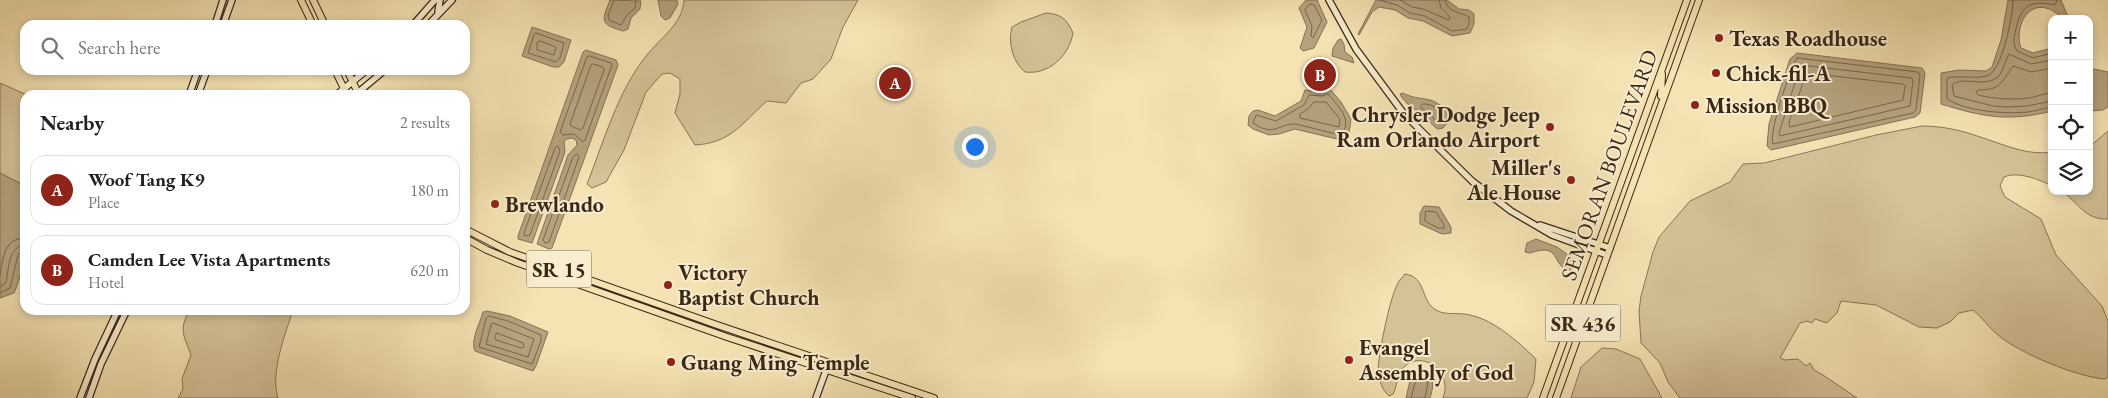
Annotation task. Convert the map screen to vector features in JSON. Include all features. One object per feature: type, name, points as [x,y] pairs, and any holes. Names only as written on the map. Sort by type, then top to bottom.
[{"type":"main road","points":[[301,0],[311,20]]},
{"type":"main road","points":[[313,0],[323,20]]},
{"type":"main road","name":"SEMORAN BOULEVARD","points":[[1543,398],[1687,0]]},
{"type":"main road","name":"SEMORAN BOULEVARD","points":[[1556,398],[1699,0]]},
{"type":"main road","points":[[1668,52],[1667,71],[1671,79]]},
{"type":"main road","points":[[1658,115],[1663,86],[1662,70]]},
{"type":"main road","points":[[338,75],[345,90]]},
{"type":"main road","points":[[350,75],[356,90]]},
{"type":"main road","name":"SR 15","points":[[470,232],[510,252],[698,319],[934,398]]},
{"type":"main road","name":"SR 15","points":[[470,241],[500,256],[557,277],[721,335],[912,398]]},
{"type":"main road","points":[[557,277],[564,276],[597,287],[603,285]]},
{"type":"main road","points":[[609,295],[614,292],[640,301],[646,300]]},
{"type":"main road","points":[[671,317],[681,316],[692,320],[698,319]]},
{"type":"main road","points":[[721,335],[741,338],[750,336]]},
{"type":"street","points":[[216,20],[224,0]]},
{"type":"street","points":[[225,20],[232,0]]},
{"type":"street","points":[[417,20],[435,0]]},
{"type":"street","points":[[434,18],[440,7],[440,0]]},
{"type":"street","points":[[1329,0],[1356,48],[1404,114],[1472,181],[1530,223],[1552,235],[1607,256]]},
{"type":"street","points":[[434,18],[450,1]]},
{"type":"street","points":[[192,90],[196,75]]},
{"type":"street","points":[[200,90],[205,75]]},
{"type":"street","points":[[347,90],[361,75]]},
{"type":"street","points":[[362,90],[379,75]]},
{"type":"street","points":[[1530,223],[1610,248]]},
{"type":"street","points":[[82,398],[86,382],[116,315]]},
{"type":"street","points":[[89,398],[101,364],[126,315]]},
{"type":"street","points":[[816,398],[829,362]]},
{"type":"shaded area","points":[[684,0],[858,0],[843,27],[831,59],[813,79],[801,83],[786,103],[767,101],[743,124],[718,140],[695,145],[675,113],[680,94],[680,79],[670,73],[662,74],[646,92],[624,150],[606,182],[592,188],[587,184],[619,101],[646,56],[675,24],[683,9]]},
{"type":"shaded area","points":[[1046,13],[1060,16],[1066,21],[1073,33],[1071,41],[1062,56],[1050,67],[1034,72],[1025,72],[1017,62],[1012,51],[1012,27]]},
{"type":"shaded area","points":[[0,83],[20,92],[20,183],[0,173]]},
{"type":"shaded area","points":[[1922,126],[1936,127],[1958,130],[2024,151],[2048,152],[2048,184],[2022,175],[2010,175],[2004,177],[2000,186],[2005,197],[2041,219],[2056,255],[2102,306],[2108,321],[2108,377],[2105,379],[2079,374],[2034,356],[2007,342],[1973,310],[1959,313],[1950,322],[1937,328],[1919,327],[1876,305],[1841,301],[1837,313],[1827,323],[1815,319],[1812,323],[1807,321],[1800,323],[1780,358],[1785,360],[1798,359],[1806,366],[1810,363],[1814,370],[1857,398],[1680,398],[1668,382],[1660,363],[1641,343],[1639,311],[1641,296],[1659,237],[1690,201],[1730,182],[1743,164],[1764,163],[1876,135]]},
{"type":"shaded area","points":[[2108,131],[2108,219],[2093,217],[2082,210],[2067,195],[2093,195],[2094,143]]},
{"type":"shaded area","points":[[1405,274],[1417,280],[1431,306],[1436,310],[1444,313],[1470,315],[1489,322],[1514,339],[1536,359],[1534,382],[1527,398],[1443,398],[1445,388],[1440,372],[1426,362],[1418,361],[1410,362],[1403,368],[1399,374],[1393,394],[1389,396],[1384,391],[1378,374],[1380,353],[1395,290]]},
{"type":"shaded area","points":[[187,315],[291,315],[277,366],[276,388],[278,398],[178,398],[183,389],[182,379],[191,355],[183,332]]},
{"type":"shaded area","points":[[1602,348],[1616,349],[1640,359],[1662,398],[1571,398],[1581,367]]},
{"type":"water","points":[[610,0],[641,1],[640,9],[631,18],[628,29],[623,31],[606,24],[604,21]]},
{"type":"water","points":[[658,0],[677,0],[678,4],[670,18],[665,20],[661,16]]},
{"type":"water","points":[[1306,0],[1317,0],[1327,22],[1314,48],[1303,51],[1300,48],[1307,27],[1299,8]]},
{"type":"water","points":[[1376,0],[1447,0],[1459,9],[1469,10],[1474,14],[1474,24],[1470,33],[1452,36],[1423,21],[1408,18],[1395,10],[1379,7],[1372,12],[1359,35]]},
{"type":"water","points":[[2008,0],[2061,0],[2067,15],[2058,15],[2049,9],[2041,7],[2034,9],[2024,18],[2019,33],[2021,48],[2033,53],[2048,49],[2048,112],[2009,117],[1983,115],[1941,104],[1941,73],[1959,70],[1986,71],[1992,67],[2001,40]]},
{"type":"water","points":[[532,27],[571,40],[564,62],[559,67],[553,67],[522,56]]},
{"type":"water","points":[[1341,39],[1345,52],[1352,57],[1354,63],[1332,56],[1333,48],[1338,40]]},
{"type":"water","points":[[586,50],[616,60],[618,65],[552,248],[549,249],[537,244],[568,155],[577,145],[576,140],[572,138],[566,139],[564,142],[565,152],[532,243],[518,239],[518,236],[583,52]]},
{"type":"water","points":[[1797,53],[1922,68],[1925,73],[1920,113],[1915,117],[1771,150],[1767,146],[1769,124],[1790,59]]},
{"type":"water","points":[[2093,69],[2108,72],[2108,107],[2103,110],[2093,111]]},
{"type":"water","points":[[1329,88],[1341,102],[1351,119],[1349,133],[1341,140],[1295,129],[1269,135],[1248,125],[1249,116],[1253,111],[1258,110],[1275,116],[1301,101],[1305,90],[1321,92]]},
{"type":"water","points":[[1403,93],[1436,102],[1447,112],[1448,122],[1443,128],[1436,128],[1426,117],[1405,102],[1400,94]]},
{"type":"water","points":[[0,173],[20,183],[20,276],[14,293],[0,298]]},
{"type":"water","points":[[1424,206],[1439,207],[1451,227],[1451,233],[1442,234],[1420,224],[1420,213]]},
{"type":"water","points":[[1536,239],[1557,247],[1571,257],[1573,265],[1570,271],[1564,268],[1551,252],[1547,250],[1525,252],[1527,243]]},
{"type":"water","points":[[487,311],[510,316],[548,332],[533,371],[475,351],[476,332],[483,312]]},
{"type":"water","points":[[1421,371],[1431,378],[1432,389],[1430,398],[1406,398],[1410,381],[1416,372]]},
{"type":"place","name":"Texas Roadhouse","points":[[1719,38]]},
{"type":"place","name":"Chick-fil-A","points":[[1716,73]]},
{"type":"place","name":"Camden Lee Vista Apartments","points":[[1320,75]]},
{"type":"place","name":"Woof Tang K9","points":[[895,83]]},
{"type":"place","name":"Mission BBQ","points":[[1695,105]]},
{"type":"place","name":"Chrysler Dodge Jeep Ram Orlando Airport","points":[[1550,127]]},
{"type":"place","name":"Miller's Ale House","points":[[1571,180]]},
{"type":"place","name":"Brewlando","points":[[495,204]]},
{"type":"place","name":"Victory Baptist Church","points":[[668,285]]},
{"type":"place","name":"Evangel Assembly of God","points":[[1349,360]]},
{"type":"place","name":"Guang Ming Temple","points":[[671,362]]}]
